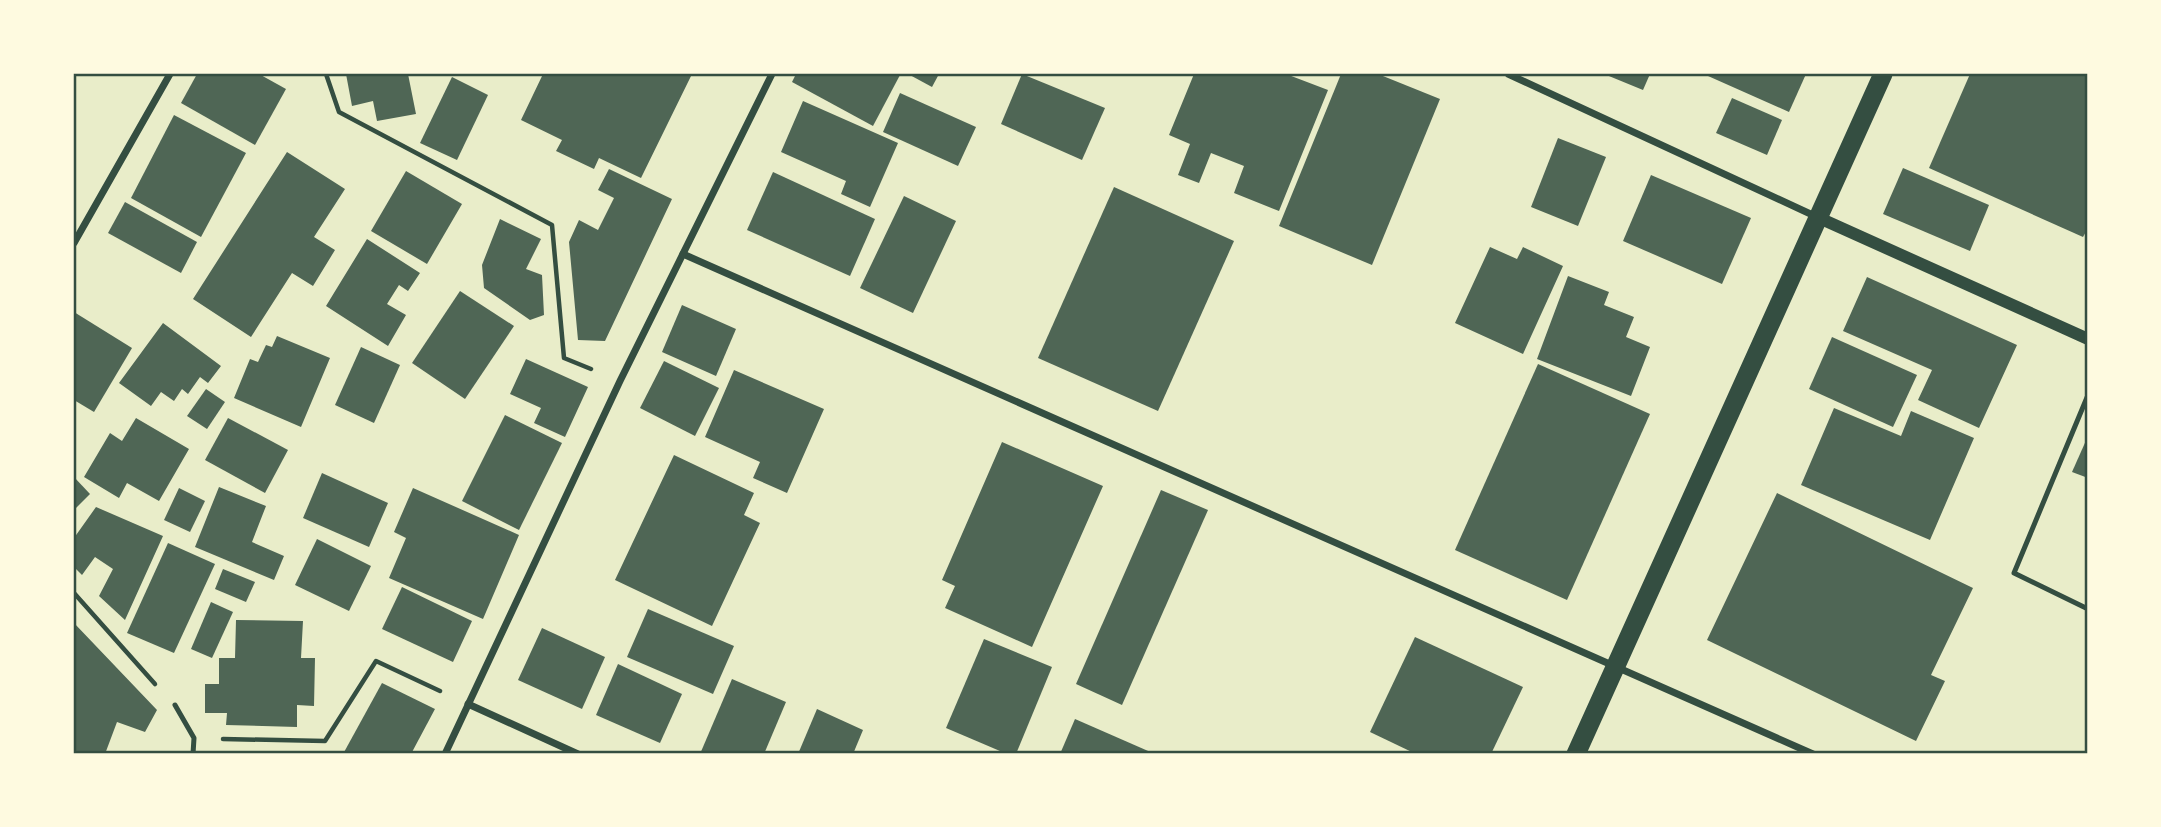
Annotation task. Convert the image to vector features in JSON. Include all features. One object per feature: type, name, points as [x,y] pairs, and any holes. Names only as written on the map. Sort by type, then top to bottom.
[{"type":"highway","points":[[1576,754],[1883,74]]},
{"type":"street","points":[[74,243],[170,74]]},
{"type":"street","points":[[444,754],[620,381],[772,74]]},
{"type":"street","points":[[1508,74],[2088,339]]},
{"type":"street","points":[[683,254],[1080,432],[1813,754]]},
{"type":"street","points":[[468,704],[578,754]]},
{"type":"lane","points":[[2088,395],[2014,573],[2088,609]]},
{"type":"lane","points":[[175,705],[194,738],[193,754]]},
{"type":"path","points":[[326,74],[340,112],[552,225],[564,358],[620,381]]},
{"type":"path","points":[[74,593],[175,705]]},
{"type":"path","points":[[194,738],[325,741],[376,661],[468,704]]},
{"type":"building","points":[[197,74],[259,74],[286,89],[255,145],[181,103]]},
{"type":"building","points":[[346,74],[408,74],[416,114],[377,121],[373,101],[352,106]]},
{"type":"building","points":[[543,74],[692,74],[641,178],[599,158],[594,169],[556,151],[562,140],[521,120]]},
{"type":"building","points":[[796,74],[900,75],[873,126],[792,82]]},
{"type":"building","points":[[908,74],[939,74],[932,87]]},
{"type":"building","points":[[1022,74],[1105,108],[1082,160],[1001,124]]},
{"type":"building","points":[[1194,74],[1286,74],[1328,90],[1279,211],[1234,193],[1244,166],[1211,153],[1199,183],[1178,175],[1190,144],[1169,135]]},
{"type":"building","points":[[1341,74],[1378,74],[1440,99],[1372,265],[1279,226]]},
{"type":"building","points":[[1604,74],[1650,74],[1643,90]]},
{"type":"building","points":[[1806,74],[1789,112],[1708,76]]},
{"type":"building","points":[[1970,74],[2088,74],[2088,228],[2083,237],[1929,168]]},
{"type":"building","points":[[452,77],[488,95],[457,160],[420,143]]},
{"type":"building","points":[[900,93],[976,127],[958,166],[883,132]]},
{"type":"building","points":[[1732,98],[1782,120],[1767,155],[1716,133]]},
{"type":"building","points":[[803,101],[898,143],[870,207],[841,194],[846,181],[781,152]]},
{"type":"building","points":[[174,115],[246,153],[201,237],[131,198]]},
{"type":"building","points":[[1558,138],[1606,157],[1578,226],[1531,207]]},
{"type":"building","points":[[287,152],[345,189],[314,237],[335,250],[313,286],[292,273],[251,337],[193,299]]},
{"type":"building","points":[[1903,168],[1989,205],[1970,251],[1883,214]]},
{"type":"building","points":[[609,169],[672,199],[605,341],[578,340],[569,242],[579,220],[598,230],[614,198],[598,190]]},
{"type":"building","points":[[406,171],[462,204],[427,264],[371,231]]},
{"type":"building","points":[[773,172],[875,219],[850,276],[747,230]]},
{"type":"building","points":[[1651,175],[1751,218],[1722,284],[1623,241]]},
{"type":"building","points":[[1114,187],[1234,241],[1158,411],[1038,358]]},
{"type":"building","points":[[904,196],[956,221],[913,313],[860,288]]},
{"type":"building","points":[[125,202],[197,242],[181,273],[108,233]]},
{"type":"building","points":[[500,219],[541,239],[526,269],[542,275],[544,315],[530,320],[484,288],[482,265]]},
{"type":"building","points":[[367,239],[420,273],[408,291],[399,285],[387,304],[406,315],[388,346],[326,306]]},
{"type":"building","points":[[1490,247],[1517,259],[1523,247],[1563,266],[1523,354],[1455,323]]},
{"type":"building","points":[[1568,276],[1609,292],[1604,305],[1634,317],[1626,337],[1650,347],[1631,396],[1537,359]]},
{"type":"building","points":[[1867,277],[2017,345],[1979,428],[1918,400],[1932,370],[1843,331]]},
{"type":"building","points":[[460,291],[514,326],[465,399],[412,363]]},
{"type":"building","points":[[682,305],[736,329],[716,376],[662,352]]},
{"type":"building","points":[[74,312],[132,348],[94,412],[74,400]]},
{"type":"building","points":[[163,323],[221,366],[208,383],[200,377],[188,394],[182,389],[174,401],[161,392],[151,406],[119,383]]},
{"type":"building","points":[[277,336],[330,358],[301,427],[234,398],[250,359],[258,362],[266,345],[272,347]]},
{"type":"building","points":[[1832,337],[1917,375],[1893,427],[1809,389]]},
{"type":"building","points":[[361,347],[400,365],[374,423],[335,405]]},
{"type":"building","points":[[526,359],[588,387],[565,437],[534,423],[541,408],[510,394]]},
{"type":"building","points":[[664,361],[719,388],[695,436],[640,408]]},
{"type":"building","points":[[1538,364],[1650,414],[1567,600],[1455,550]]},
{"type":"building","points":[[734,370],[824,409],[787,493],[753,478],[760,462],[705,437]]},
{"type":"building","points":[[206,389],[225,402],[207,429],[187,416]]},
{"type":"building","points":[[1834,408],[1901,436],[1911,411],[1974,438],[1930,540],[1801,485]]},
{"type":"building","points":[[505,415],[562,443],[519,530],[462,501]]},
{"type":"building","points":[[136,418],[189,449],[159,501],[127,483],[119,498],[84,477],[110,433],[122,441]]},
{"type":"building","points":[[228,418],[288,450],[265,493],[205,460]]},
{"type":"building","points":[[2088,436],[2088,478],[2072,472]]},
{"type":"building","points":[[1002,442],[1103,486],[1032,647],[945,608],[955,586],[942,580]]},
{"type":"building","points":[[674,455],[754,493],[744,515],[760,523],[712,626],[615,580]]},
{"type":"building","points":[[322,473],[388,503],[369,547],[303,518]]},
{"type":"building","points":[[74,477],[90,494],[74,510]]},
{"type":"building","points":[[219,487],[266,506],[252,542],[284,556],[274,580],[195,547]]},
{"type":"building","points":[[179,488],[205,501],[190,532],[164,520]]},
{"type":"building","points":[[413,488],[519,535],[483,619],[389,578],[406,538],[394,532]]},
{"type":"building","points":[[1161,490],[1208,510],[1122,705],[1076,684]]},
{"type":"building","points":[[1777,493],[1973,588],[1931,675],[1945,681],[1916,741],[1707,640]]},
{"type":"building","points":[[96,507],[163,536],[125,620],[99,596],[113,569],[95,557],[82,575],[74,567],[74,538]]},
{"type":"building","points":[[317,539],[371,566],[349,611],[295,585]]},
{"type":"building","points":[[168,543],[215,564],[174,653],[127,633]]},
{"type":"building","points":[[223,569],[255,582],[246,602],[215,589]]},
{"type":"building","points":[[402,587],[472,621],[453,662],[382,629]]},
{"type":"building","points":[[211,602],[233,612],[212,658],[191,649]]},
{"type":"building","points":[[648,609],[734,646],[713,694],[627,657]]},
{"type":"building","points":[[236,620],[303,621],[301,658],[315,658],[314,706],[297,705],[297,727],[226,725],[227,713],[205,713],[205,684],[219,684],[219,658],[235,658]]},
{"type":"building","points":[[74,623],[157,710],[145,732],[117,722],[105,754],[74,754]]},
{"type":"building","points":[[542,628],[605,657],[582,709],[518,680]]},
{"type":"building","points":[[1415,637],[1523,687],[1491,754],[1416,754],[1370,732]]},
{"type":"building","points":[[984,639],[1052,667],[1016,754],[1007,754],[946,728]]},
{"type":"building","points":[[618,664],[682,694],[660,743],[596,715]]},
{"type":"building","points":[[732,679],[786,702],[764,754],[700,754]]},
{"type":"building","points":[[382,683],[435,709],[411,754],[343,754]]},
{"type":"building","points":[[817,709],[863,730],[853,754],[798,754]]},
{"type":"building","points":[[1075,719],[1155,754],[1060,754]]}]
